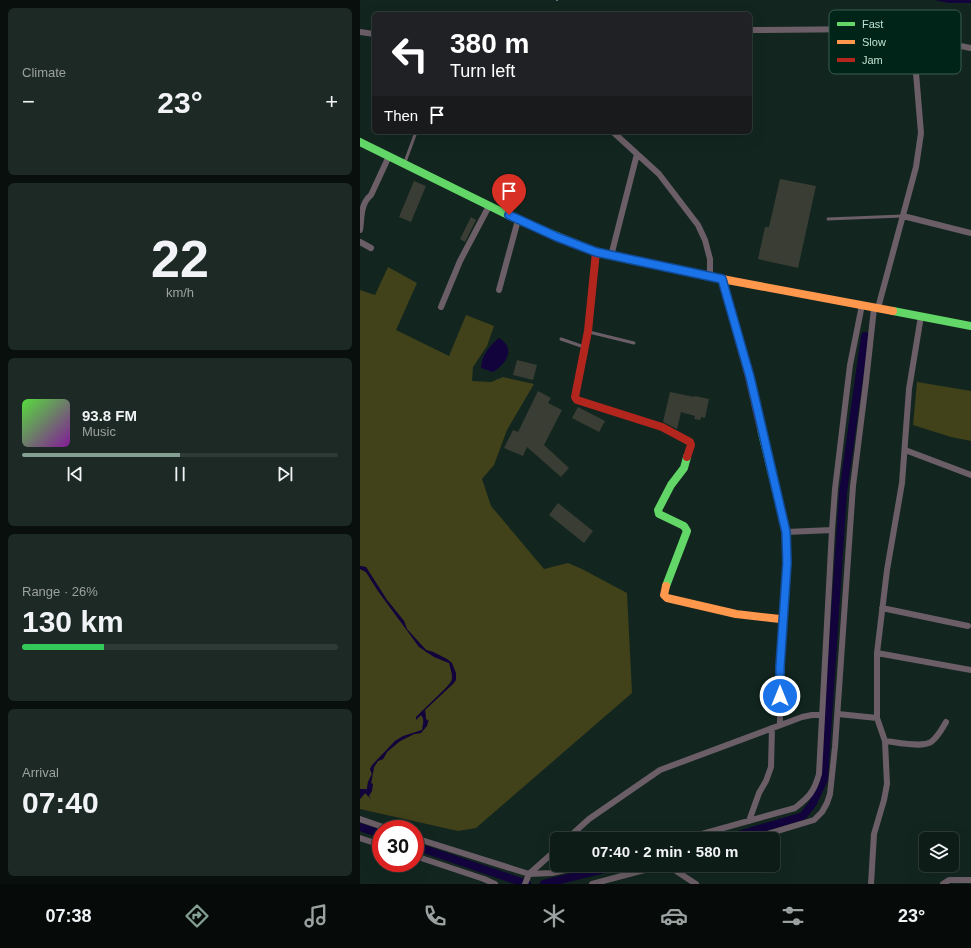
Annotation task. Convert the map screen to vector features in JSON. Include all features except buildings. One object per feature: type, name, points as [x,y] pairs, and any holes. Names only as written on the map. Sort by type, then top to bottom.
[{"type":"main road","points":[[360,142],[518,220],[596,252],[710,277],[971,326]]},
{"type":"main road","points":[[596,252],[588,332],[575,397],[577,400],[662,427],[690,442],[691,445],[684,468],[671,485],[658,510],[659,514],[684,526],[687,531],[664,595],[667,598],[736,614],[780,619],[783,618],[787,563],[786,532],[750,377],[722,279]]},
{"type":"street","points":[[752,30],[829,29]]},
{"type":"street","points":[[360,32],[372,34]]},
{"type":"street","points":[[961,46],[971,48]]},
{"type":"street","points":[[774,832],[814,820],[822,812],[830,794],[838,714],[853,486],[876,308],[916,167],[921,133],[916,74]]},
{"type":"street","points":[[615,134],[658,174],[698,225],[705,240],[710,260],[710,277]]},
{"type":"street","points":[[611,256],[637,154]]},
{"type":"street","points":[[360,230],[363,205],[365,200],[371,195],[389,156]]},
{"type":"street","points":[[440,307],[460,262],[489,206]]},
{"type":"street","points":[[903,216],[971,233]]},
{"type":"street","points":[[500,290],[518,220]]},
{"type":"street","points":[[360,242],[371,248]]},
{"type":"street","points":[[709,832],[795,808],[808,798],[816,787],[819,774],[832,530],[850,365],[862,305]]},
{"type":"street","points":[[871,884],[874,834],[884,800],[886,784],[885,741],[877,718],[878,653],[887,570],[902,483],[909,389],[921,316]]},
{"type":"street","points":[[905,450],[971,476]]},
{"type":"street","points":[[786,532],[832,530]]},
{"type":"street","points":[[882,608],[968,626]]},
{"type":"street","points":[[780,725],[780,667],[783,618]]},
{"type":"street","points":[[878,653],[971,670]]},
{"type":"street","points":[[574,832],[589,818],[660,770],[812,714],[822,715]]},
{"type":"street","points":[[838,714],[877,718]]},
{"type":"street","points":[[885,741],[923,745],[930,743],[940,734],[946,722]]},
{"type":"street","points":[[749,821],[759,793],[771,767],[772,728]]},
{"type":"street","points":[[360,819],[372,823]]},
{"type":"street","points":[[360,838],[372,842]]},
{"type":"street","points":[[424,841],[529,874],[556,872]]},
{"type":"street","points":[[525,884],[529,874],[550,854]]},
{"type":"street","points":[[424,859],[495,884]]},
{"type":"street","points":[[592,884],[637,872]]},
{"type":"street","points":[[678,872],[696,884]]},
{"type":"street","points":[[943,884],[949,880],[971,880]]},
{"type":"lane","points":[[404,163],[415,134]]},
{"type":"lane","points":[[828,219],[903,216]]},
{"type":"lane","points":[[588,332],[634,343]]},
{"type":"lane","points":[[561,340],[585,347]]},
{"type":"shaded area","points":[[934,0],[971,0],[971,3],[949,3]]},
{"type":"shaded area","points":[[388,267],[417,283],[396,330],[449,356],[466,315],[494,326],[487,346],[473,367],[472,381],[491,382],[503,377],[534,384],[507,430],[494,465],[482,479],[491,506],[544,569],[568,563],[627,593],[632,693],[476,828],[458,831],[424,823],[424,820],[409,820],[360,809],[360,799],[365,793],[369,795],[374,767],[378,761],[383,759],[387,752],[400,741],[414,734],[421,733],[429,720],[428,721],[426,719],[425,710],[456,680],[447,659],[426,650],[407,629],[404,621],[387,600],[366,567],[360,566],[360,290],[375,295]]},
{"type":"shaded area","points":[[499,338],[507,346],[508,356],[506,360],[493,372],[481,368],[481,364],[487,352],[492,344]]},
{"type":"shaded area","points":[[917,382],[971,391],[971,441],[951,437],[913,425]]},
{"type":"shaded area","points":[[360,566],[366,567],[387,600],[404,621],[407,629],[426,650],[447,659],[452,663],[456,673],[456,680],[453,684],[425,710],[426,719],[428,721],[429,719],[427,726],[421,733],[414,734],[400,741],[387,752],[383,759],[378,761],[374,767],[371,783],[373,784],[372,791],[369,796],[371,799],[365,793],[360,799],[360,789],[367,789],[368,782],[372,774],[370,769],[372,765],[395,741],[403,736],[422,730],[423,718],[421,715],[416,720],[416,717],[450,684],[452,676],[449,663],[434,657],[419,647],[366,572],[360,569]]},
{"type":"shaded area","points":[[360,569],[366,572],[398,618],[426,652],[449,663],[452,672],[452,680],[445,689],[416,717],[421,715],[423,718],[422,730],[395,741],[370,769],[372,774],[368,782],[367,789],[360,789]]},
{"type":"waterway","points":[[749,832],[803,816],[813,803],[824,779],[843,493],[865,336]]},
{"type":"waterway","points":[[360,827],[372,831]]},
{"type":"waterway","points":[[424,849],[527,884]]},
{"type":"waterway","points":[[544,884],[592,872]]},
{"type":"traffic: fast","points":[[360,142],[518,220],[596,252],[622,258]]},
{"type":"traffic: fast","points":[[893,311],[971,326]]},
{"type":"traffic: fast","points":[[761,429],[786,532],[787,563],[785,598]]},
{"type":"traffic: fast","points":[[666,586],[687,531],[684,526],[659,514],[658,510],[671,485],[684,468],[687,457]]},
{"type":"traffic: slow","points":[[622,258],[722,279],[893,311]]},
{"type":"traffic: slow","points":[[666,586],[664,595],[667,598],[736,614],[780,619],[783,618],[785,598]]},
{"type":"traffic: jam","points":[[596,252],[588,331],[575,397],[577,400],[662,427],[690,442],[691,445],[687,457]]},
{"type":"traffic: jam","points":[[722,279],[749,377],[761,429]]},
{"type":"route","points":[[509,215],[557,237],[596,252],[722,279],[750,377],[786,532],[787,563],[780,667],[780,696]]}]
